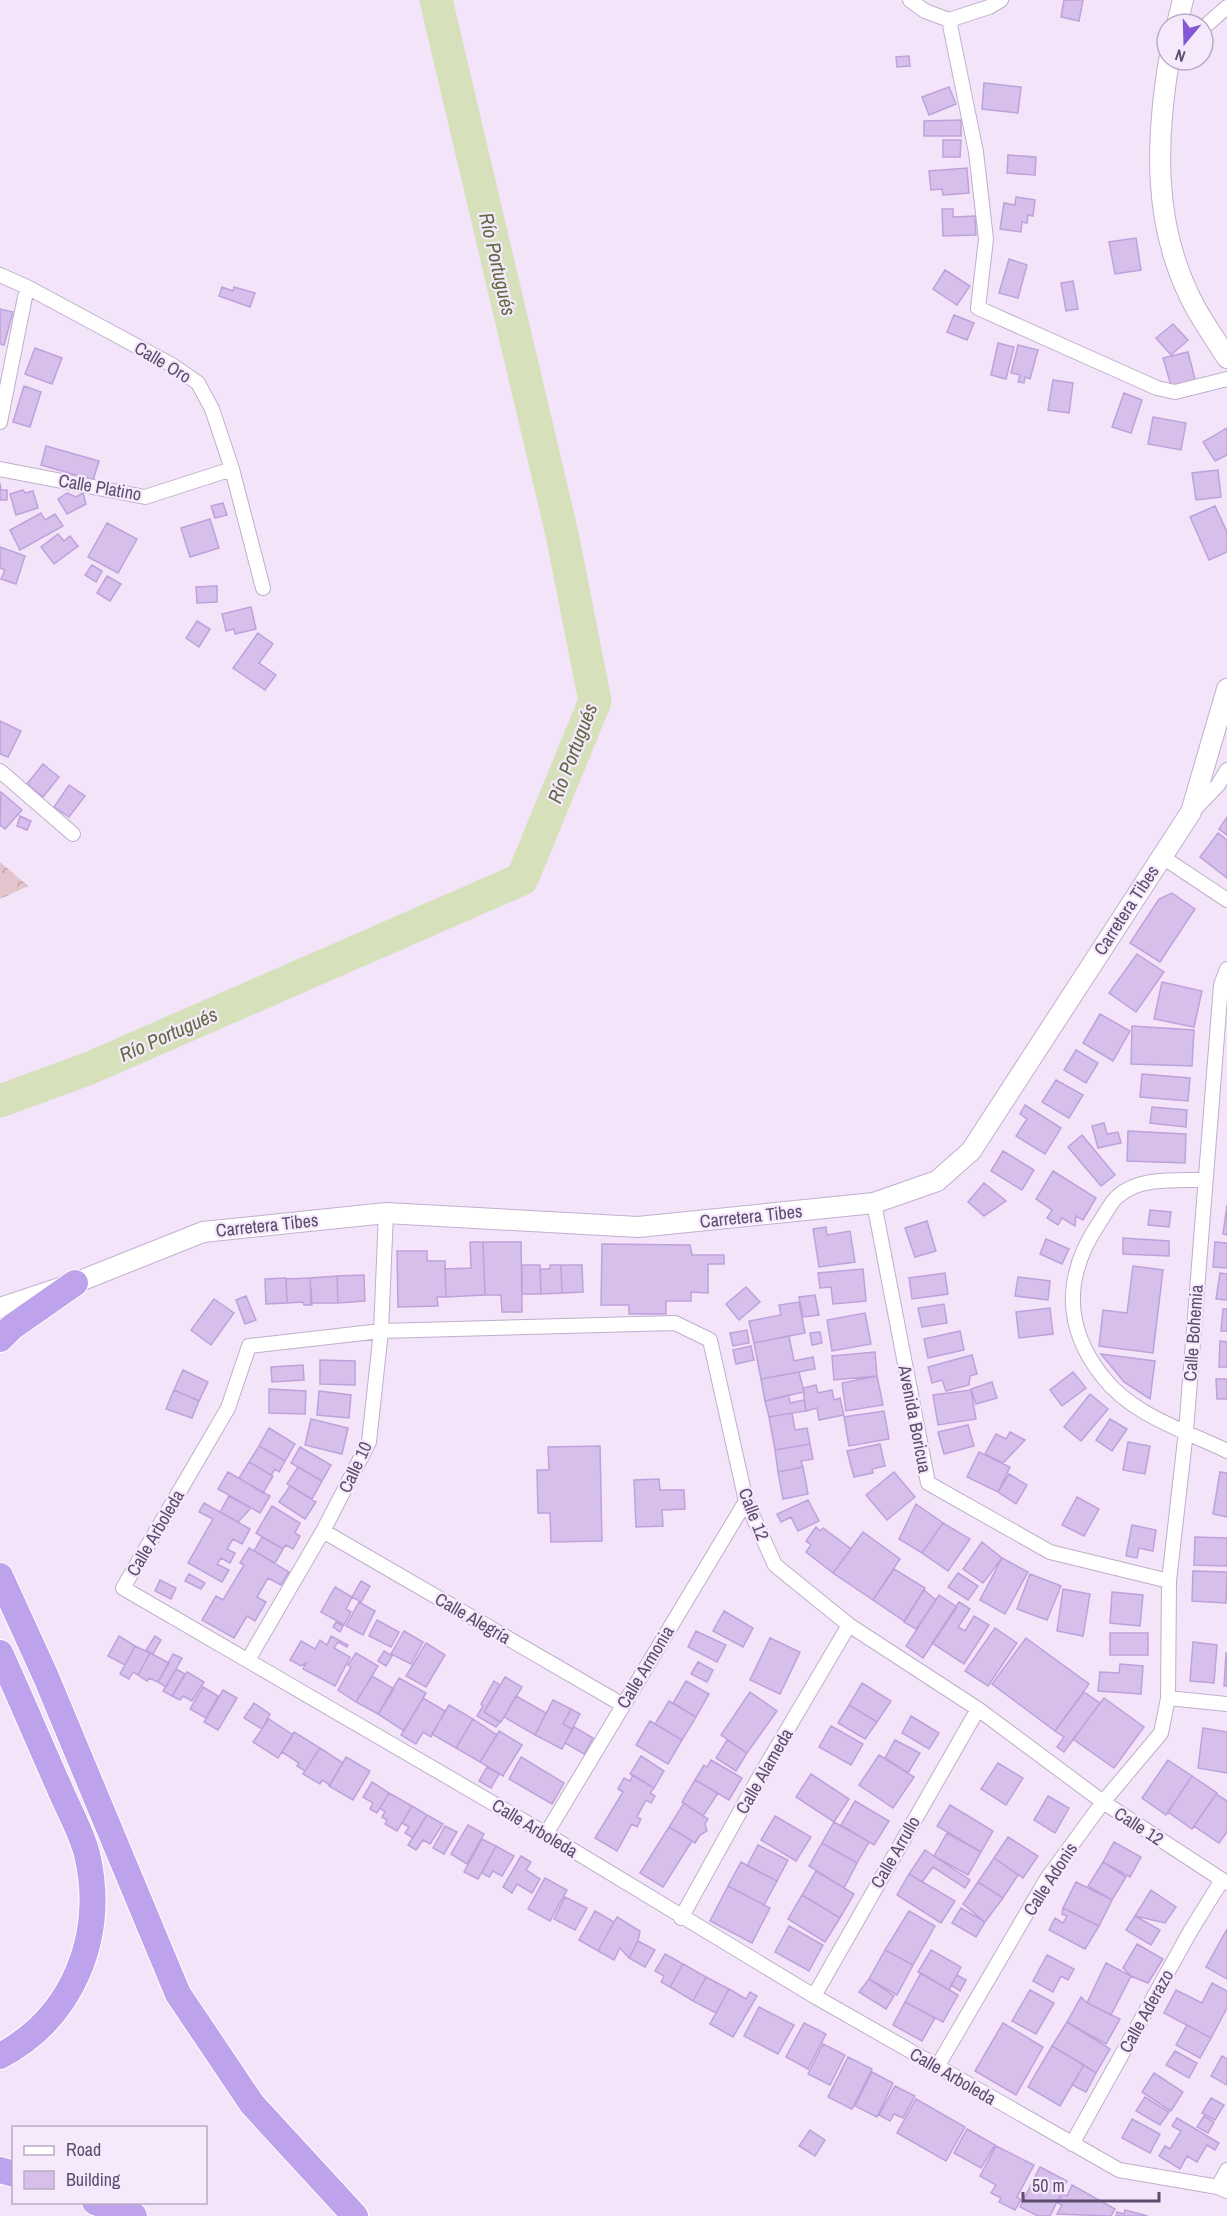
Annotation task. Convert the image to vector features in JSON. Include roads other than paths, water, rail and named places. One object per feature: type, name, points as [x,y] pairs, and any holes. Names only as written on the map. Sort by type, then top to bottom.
[{"type":"highway","points":[[0,1339],[12,1327],[75,1283]]},
{"type":"highway","points":[[0,1576],[46,1677],[178,1994],[252,2104],[355,2216]]},
{"type":"highway","points":[[0,1653],[86,1852],[93,1911],[82,1964],[70,1991],[40,2028],[0,2056]]},
{"type":"highway","points":[[101,2204],[134,2216]]},
{"type":"street","points":[[910,0],[925,10],[949,20],[989,7],[1001,0]]},
{"type":"street","points":[[1215,18],[1227,7]]},
{"type":"street","points":[[949,20],[976,152],[986,239],[978,308],[1157,388],[1175,392],[1227,379]]},
{"type":"street","points":[[1167,72],[1160,127],[1164,227],[1190,297],[1227,358]]},
{"type":"street","name":"Calle Oro","points":[[0,275],[27,287],[172,365],[198,383],[212,410],[232,469],[263,588]]},
{"type":"street","points":[[0,422],[27,287]]},
{"type":"street","name":"Calle Platino","points":[[0,469],[145,497],[232,469]]},
{"type":"street","name":"Carretera Tibes","points":[[0,1308],[75,1283],[203,1232],[386,1213],[638,1227],[874,1203],[937,1181],[971,1151],[1191,812],[1227,689]]},
{"type":"street","points":[[1191,812],[1218,785],[1227,770]]},
{"type":"street","points":[[0,771],[73,834]]},
{"type":"street","points":[[1161,856],[1227,900]]},
{"type":"street","name":"Calle Bohemia","points":[[1168,1698],[1169,1581],[1186,1431],[1221,985],[1227,969]]},
{"type":"street","points":[[1205,1180],[1150,1181],[1118,1196],[1084,1245],[1071,1292],[1077,1333],[1103,1378],[1138,1408],[1227,1451]]},
{"type":"street","name":"Avenida Boricua","points":[[874,1203],[928,1483],[1050,1552],[1169,1581]]},
{"type":"street","name":"Calle 10","points":[[248,1660],[323,1532],[369,1442],[381,1331],[386,1213]]},
{"type":"street","name":"Calle 12","points":[[285,1340],[381,1331],[675,1323],[710,1340],[746,1501],[775,1565],[849,1625],[978,1709],[1103,1802],[1225,1882]]},
{"type":"street","name":"Calle Arboleda","points":[[285,1340],[249,1346],[228,1408],[123,1588],[546,1834],[681,1918],[814,1996],[1119,2170],[1223,2189]]},
{"type":"street","name":"Calle Armonia","points":[[546,1834],[746,1501]]},
{"type":"street","name":"Calle Alegría","points":[[323,1532],[622,1705]]},
{"type":"street","name":"Calle Alameda","points":[[681,1918],[757,1781],[849,1625]]},
{"type":"street","points":[[1168,1698],[1227,1704]]},
{"type":"street","name":"Calle Adonis","points":[[938,2067],[1046,1880],[1103,1802],[1161,1733],[1168,1698]]},
{"type":"street","name":"Calle Arrullo","points":[[814,1996],[978,1709]]},
{"type":"street","name":"Calle Aderazo","points":[[1072,2144],[1191,1930],[1225,1882]]},
{"type":"street","points":[[1223,2189],[1227,2170]]},
{"type":"waterway","name":"Río Portugués","points":[[0,1101],[90,1068],[522,879],[595,701],[562,534],[436,0]]}]
